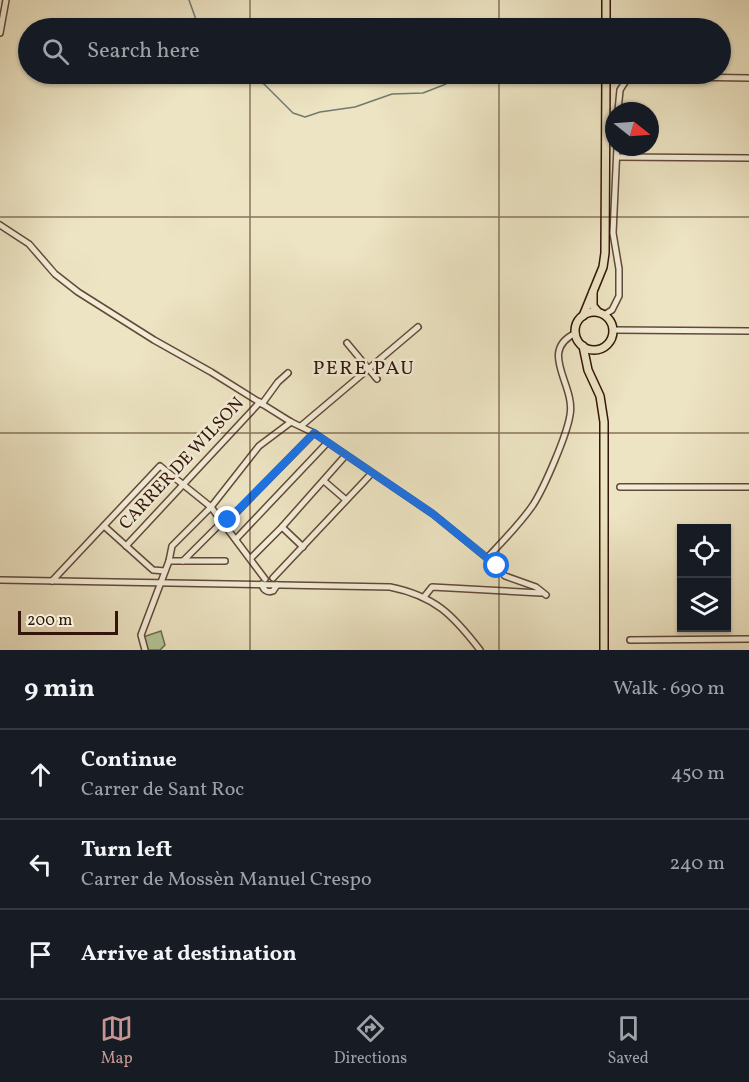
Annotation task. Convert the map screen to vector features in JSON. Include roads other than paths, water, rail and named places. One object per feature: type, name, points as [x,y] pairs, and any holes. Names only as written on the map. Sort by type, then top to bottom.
[{"type":"main road","points":[[606,0],[606,18]]},
{"type":"main road","points":[[604,650],[604,422],[601,402],[588,370],[576,327],[583,316],[603,267],[605,253],[606,84]]},
{"type":"main road","points":[[583,346],[603,348],[610,340],[613,330],[612,324],[593,306],[593,290]]},
{"type":"main road","points":[[583,316],[587,313],[601,314]]},
{"type":"main road","points":[[593,380],[590,360],[597,349]]},
{"type":"street","points":[[0,33],[6,0]]},
{"type":"street","points":[[731,77],[749,78]]},
{"type":"street","points":[[619,102],[620,90],[624,84]]},
{"type":"street","points":[[601,314],[612,309],[619,296],[619,269],[613,233],[617,157],[749,158]]},
{"type":"street","points":[[0,225],[29,244],[55,274],[78,292],[291,422],[314,433],[371,474],[433,514],[487,558],[505,576],[536,586],[546,594],[536,591],[432,587],[424,597]]},
{"type":"street","points":[[302,426],[418,327]]},
{"type":"street","points":[[613,330],[749,331]]},
{"type":"street","points":[[487,558],[533,504],[568,425],[571,400],[557,355],[561,344],[576,333]]},
{"type":"street","points":[[347,344],[377,379]]},
{"type":"street","name":"CARRER DE WILSON","points":[[126,546],[288,373]]},
{"type":"street","points":[[145,650],[141,635],[169,561],[172,546],[211,507],[259,446],[291,422]]},
{"type":"street","points":[[183,561],[228,520],[314,433]]},
{"type":"street","points":[[236,540],[327,443]]},
{"type":"street","points":[[251,558],[345,456]]},
{"type":"street","points":[[52,581],[160,466],[211,507],[251,558],[263,581],[264,589],[268,592],[275,589],[277,585]]},
{"type":"street","points":[[0,580],[161,583],[263,581],[273,578],[371,474]]},
{"type":"street","points":[[324,481],[346,500]]},
{"type":"street","points":[[620,487],[749,487]]},
{"type":"street","points":[[104,526],[153,570],[165,571]]},
{"type":"street","points":[[282,527],[303,547]]},
{"type":"street","points":[[169,561],[225,561]]},
{"type":"street","points":[[273,578],[277,585]]},
{"type":"street","points":[[277,585],[390,587],[424,597],[451,615],[480,650]]},
{"type":"street","points":[[630,640],[749,639]]},
{"type":"waterway","points":[[189,0],[195,18]]},
{"type":"waterway","points":[[264,84],[293,113],[305,117],[320,112],[355,107],[392,94],[423,93],[446,84]]},
{"type":"district","name":"PERE PAU","points":[[364,369]]}]
